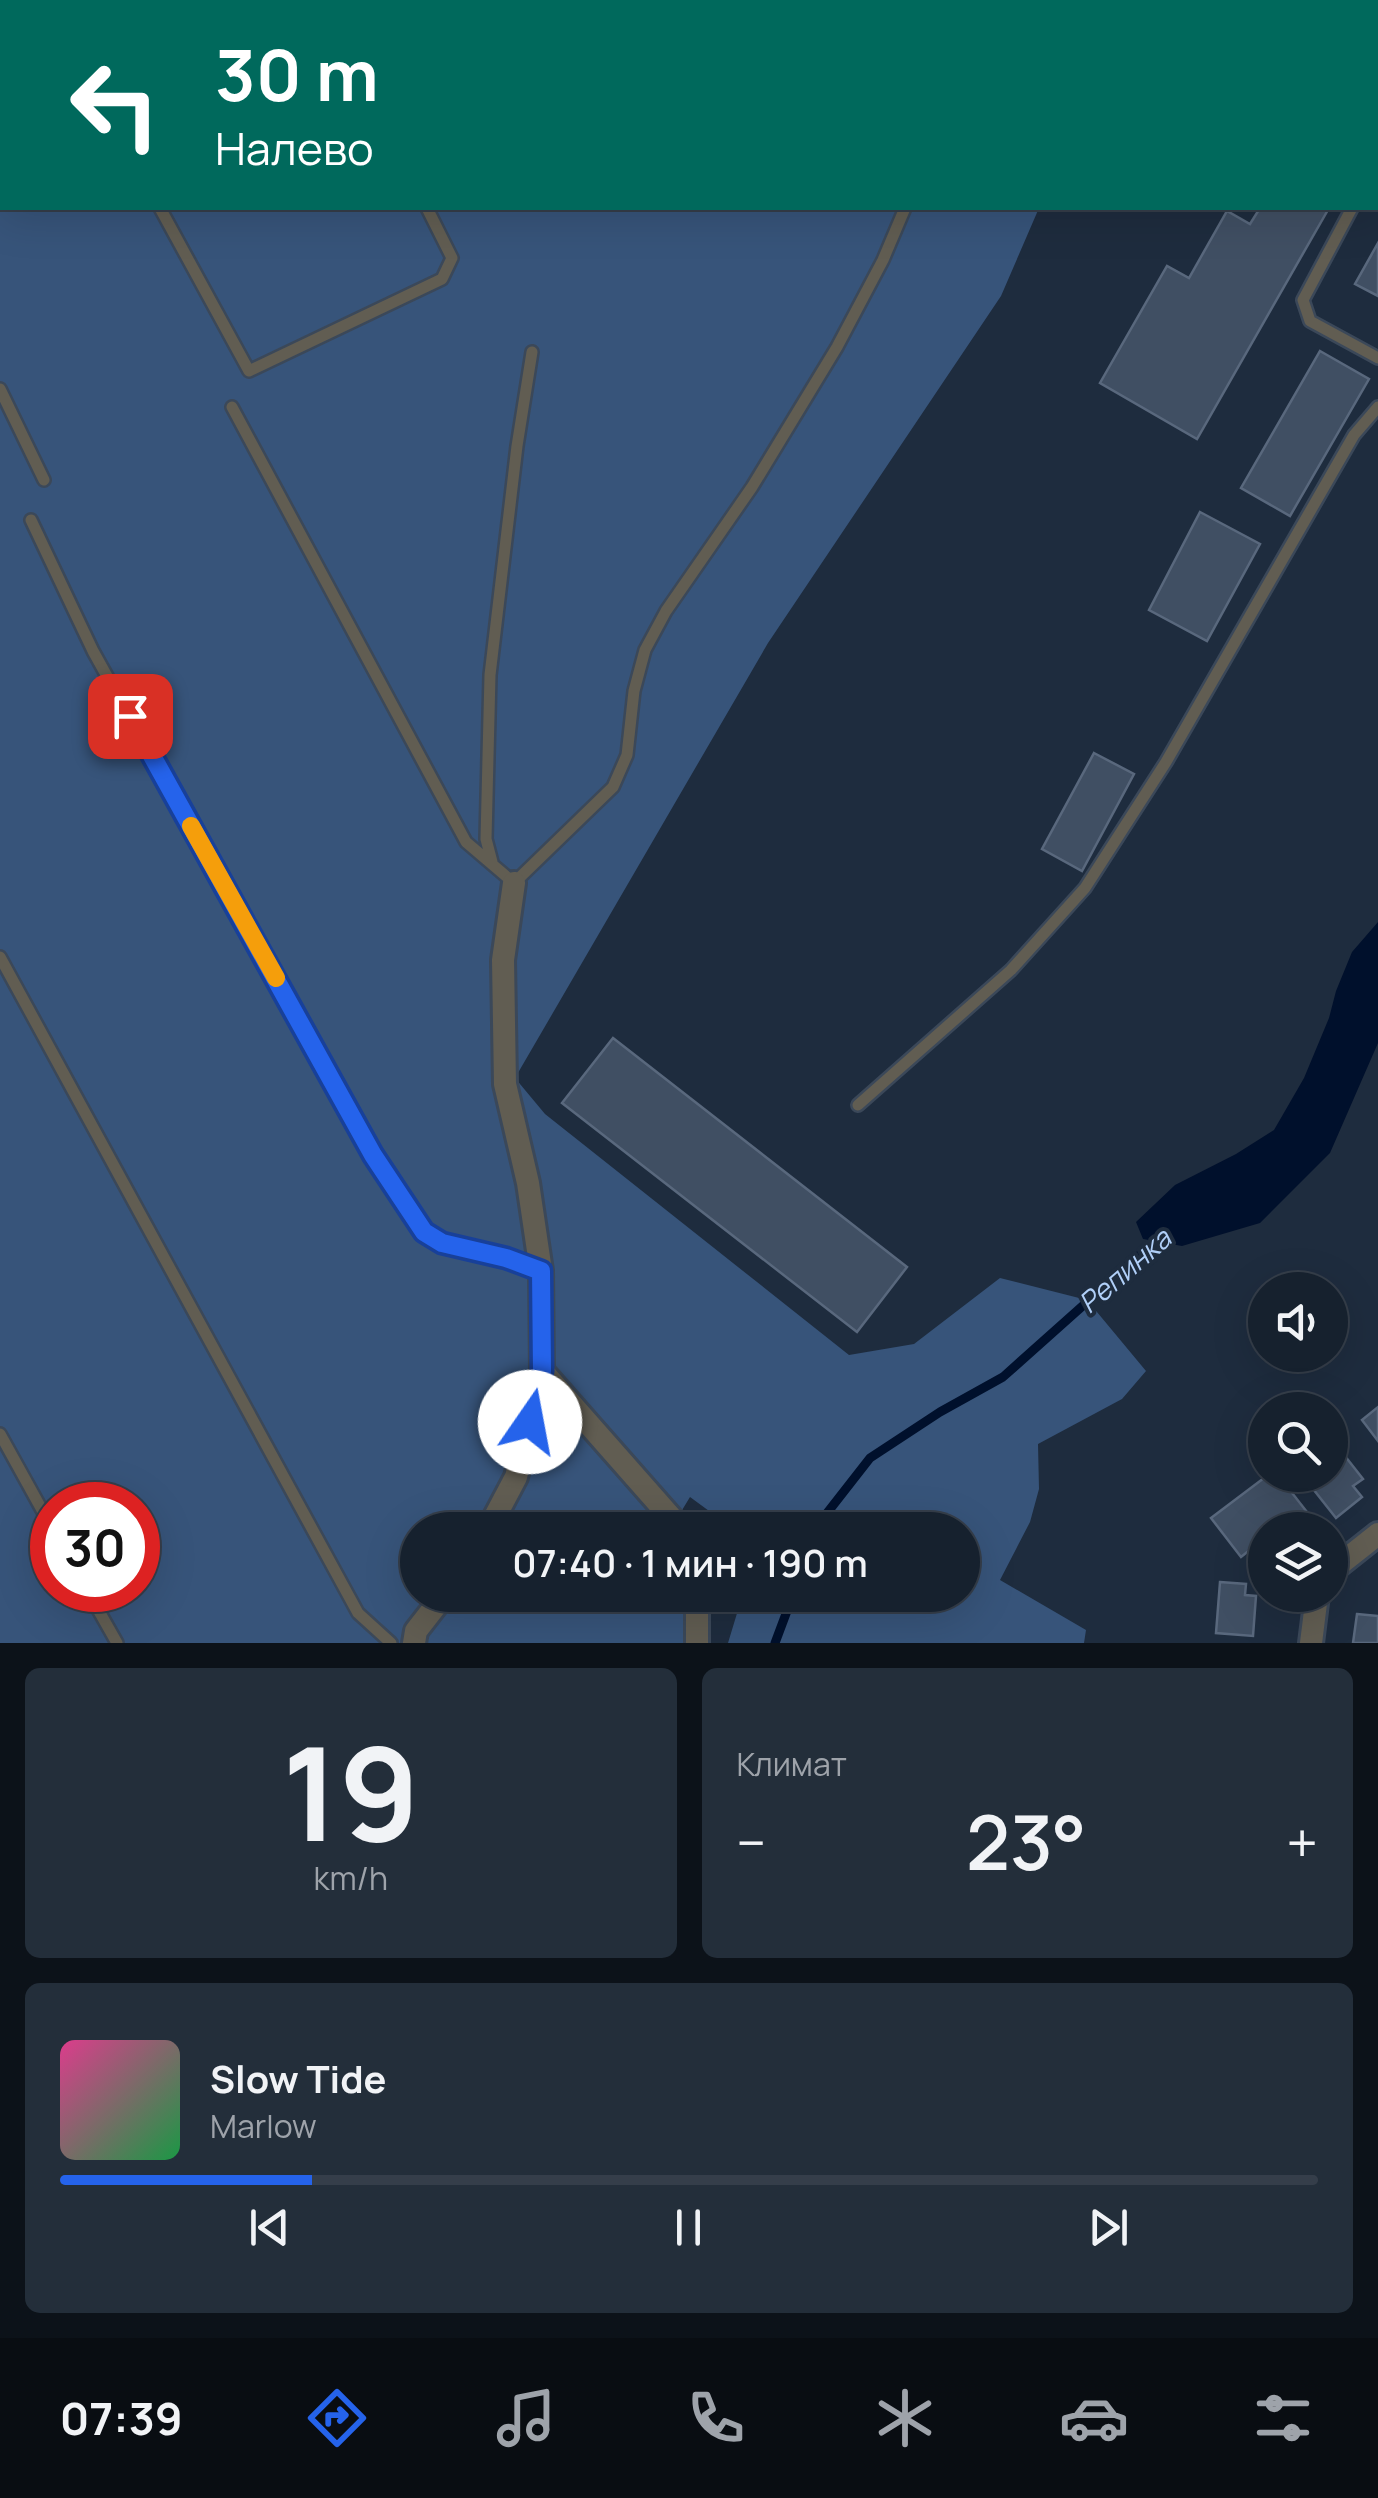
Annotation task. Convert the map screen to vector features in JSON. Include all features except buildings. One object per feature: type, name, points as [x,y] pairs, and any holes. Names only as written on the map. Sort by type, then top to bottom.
[{"type":"street","points":[[498,1512],[516,1477],[542,1371],[541,1271],[528,1183],[505,1084],[503,960],[514,883]]},
{"type":"street","points":[[542,1371],[666,1512]]},
{"type":"street","points":[[1348,1558],[1378,1534]]},
{"type":"street","points":[[414,1643],[416,1631],[431,1612]]},
{"type":"street","points":[[697,1612],[697,1643]]},
{"type":"street","points":[[1311,1643],[1315,1612]]},
{"type":"lane","points":[[161,210],[249,371],[442,279],[452,258],[428,210]]},
{"type":"lane","points":[[232,407],[466,842],[514,883],[612,787],[627,755],[634,691],[644,650],[666,610],[752,487],[837,348],[884,260],[903,210]]},
{"type":"lane","points":[[1351,210],[1303,300],[1310,322],[1378,358]]},
{"type":"lane","points":[[492,862],[486,839],[490,675],[532,352]]},
{"type":"lane","points":[[0,389],[44,480]]},
{"type":"lane","points":[[858,1105],[1011,970],[1085,888],[1166,762],[1354,435],[1378,406]]},
{"type":"lane","points":[[31,520],[93,651],[373,1155],[424,1232],[442,1243],[541,1271]]},
{"type":"lane","points":[[0,957],[358,1612],[391,1643]]},
{"type":"lane","points":[[0,1434],[30,1488]]},
{"type":"lane","points":[[99,1612],[117,1643]]},
{"type":"shaded area","points":[[0,210],[1038,210],[1001,296],[768,643],[515,1078],[545,1114],[849,1355],[914,1344],[1000,1278],[1087,1300],[1146,1371],[1122,1399],[1038,1444],[1039,1489],[1030,1522],[1000,1580],[1086,1630],[1084,1643],[728,1643],[737,1612],[980,1612],[980,1512],[710,1512],[690,1497],[681,1512],[400,1512],[400,1612],[686,1612],[688,1643],[0,1643]]},
{"type":"shaded area","points":[[1378,922],[1378,1043],[1330,1153],[1260,1223],[1182,1246],[1143,1239],[1136,1222],[1175,1185],[1274,1130],[1304,1078],[1352,952]]},
{"type":"waterway","name":"Репинка","points":[[828,1512],[870,1458],[1003,1377],[1161,1236]]},
{"type":"waterway","name":"Репинка","points":[[775,1643],[787,1612]]},
{"type":"slow traffic","points":[[191,826],[276,978]]},
{"type":"route","points":[[130,716],[373,1155],[424,1232],[442,1243],[541,1271],[542,1371],[530,1422]]}]
